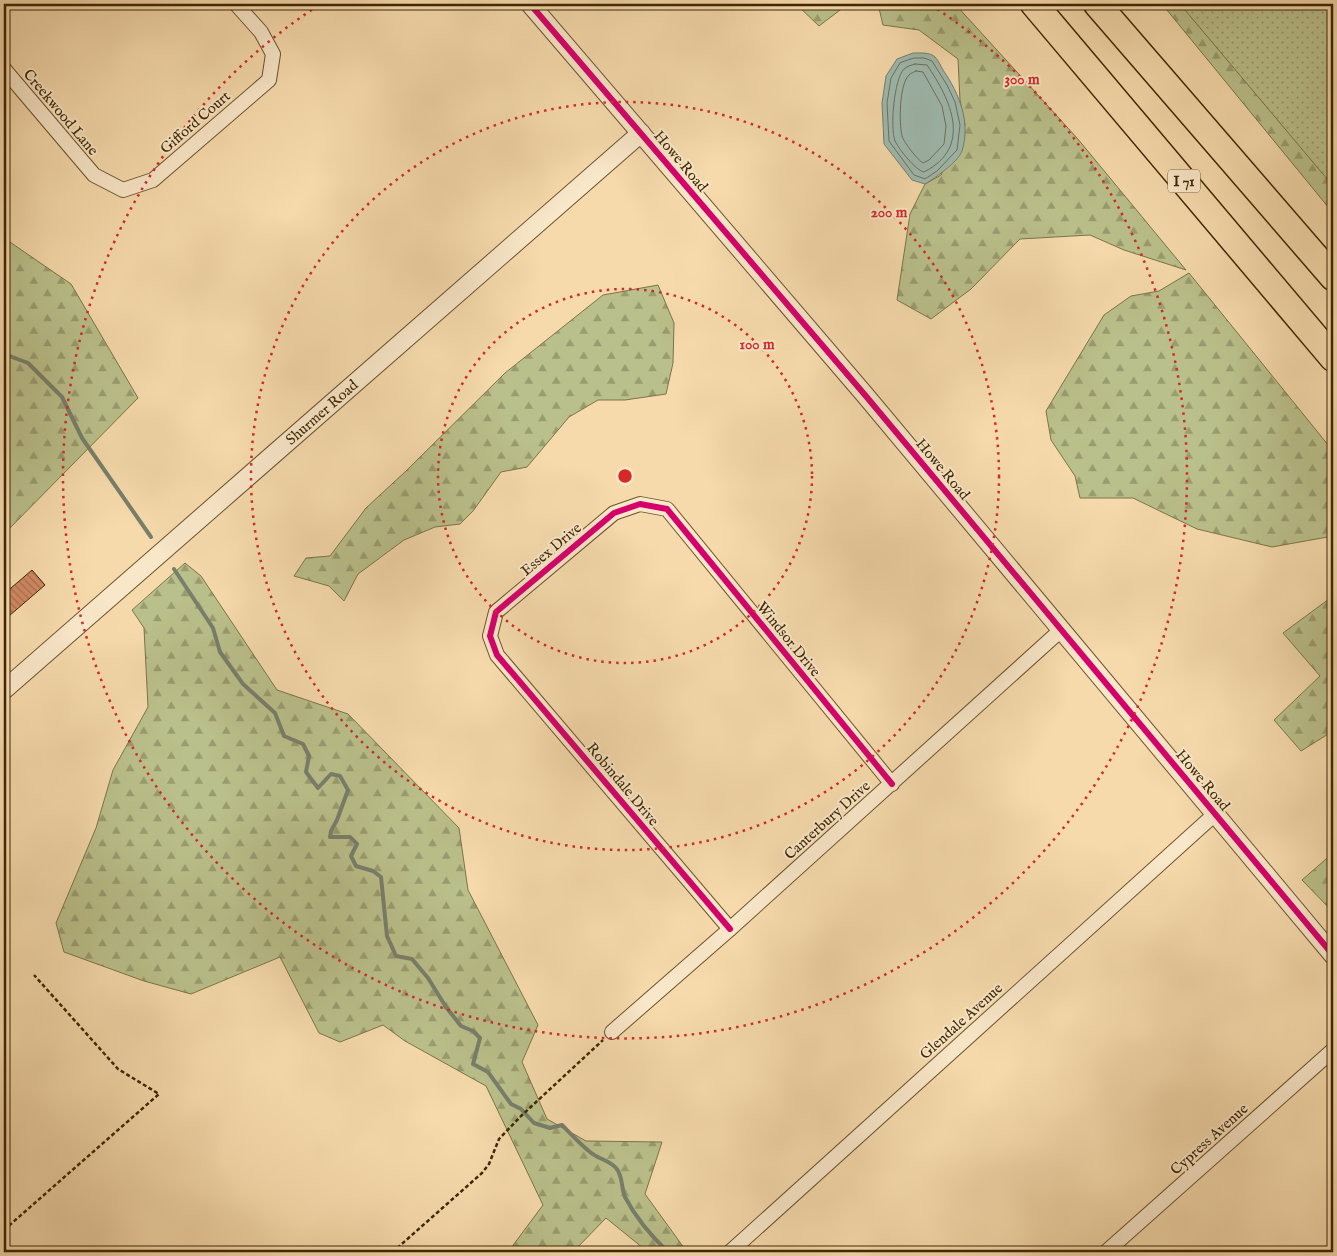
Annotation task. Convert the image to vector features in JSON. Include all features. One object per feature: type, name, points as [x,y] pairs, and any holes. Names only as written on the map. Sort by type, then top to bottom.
[{"type":"highway","name":"I 71","points":[[1034,4],[1333,358]]},
{"type":"highway","points":[[1097,4],[1333,277]]},
{"type":"street","name":"Gifford Court","points":[[94,175],[122,190],[153,180],[269,80],[273,54],[261,32],[236,4]]},
{"type":"street","name":"Howe Road","points":[[530,4],[865,395],[1333,955]]},
{"type":"street","name":"Creekwood Lane","points":[[4,69],[94,175]]},
{"type":"street","name":"Shurmer Road","points":[[5,687],[641,133]]},
{"type":"street","name":"Essex Drive","points":[[497,655],[490,636],[496,612],[614,513],[640,504],[668,509]]},
{"type":"street","name":"Windsor Drive","points":[[668,509],[892,784]]},
{"type":"street","name":"Canterbury Drive","points":[[612,1032],[892,784],[1061,630]]},
{"type":"street","name":"Robindale Drive","points":[[497,655],[730,929]]},
{"type":"street","name":"Glendale Avenue","points":[[730,1252],[1215,814]]},
{"type":"street","name":"Cypress Avenue","points":[[1106,1252],[1333,1050]]},
{"type":"path","points":[[4,1230],[159,1094],[118,1069],[34,974]]},
{"type":"path","points":[[372,1252],[395,1250],[482,1173],[489,1164],[499,1139],[520,1116],[612,1032]]},
{"type":"green space","points":[[796,4],[848,4],[819,26]]},
{"type":"green space","points":[[878,4],[955,4],[1077,138],[1186,270],[1124,250],[1090,235],[1020,239],[971,289],[931,319],[897,300],[910,214],[925,184],[941,175],[965,125],[960,100],[958,59],[919,30],[883,25]]},
{"type":"green space","points":[[1162,4],[1333,4],[1333,213]]},
{"type":"green space","points":[[1180,4],[1333,4],[1333,186]]},
{"type":"green space","points":[[4,238],[71,284],[138,398],[4,534]]},
{"type":"green space","points":[[1189,273],[1333,451],[1333,536],[1272,547],[1197,529],[1133,498],[1080,498],[1075,476],[1051,440],[1046,411],[1104,315],[1131,296],[1159,291]]},
{"type":"green space","points":[[658,285],[674,323],[673,363],[666,394],[625,400],[598,400],[569,417],[527,467],[501,472],[473,511],[460,524],[435,527],[404,540],[358,574],[344,601],[329,586],[294,576],[306,558],[330,556],[366,508],[505,373],[603,295]]},
{"type":"green space","points":[[185,563],[201,576],[277,690],[348,714],[459,828],[468,890],[538,1025],[522,1062],[547,1119],[586,1141],[662,1142],[645,1194],[687,1252],[648,1252],[606,1218],[573,1252],[508,1252],[543,1205],[486,1086],[405,1041],[383,1025],[340,1042],[319,1033],[280,957],[191,994],[144,981],[64,952],[56,923],[96,828],[113,770],[148,707],[144,628],[132,610]]},
{"type":"green space","points":[[1333,596],[1333,731],[1301,751],[1274,720],[1320,676],[1283,633]]},
{"type":"green space","points":[[1333,853],[1333,912],[1302,880]]},
{"type":"water","points":[[913,53],[933,55],[936,58],[954,88],[962,108],[965,129],[960,155],[946,169],[925,184],[912,180],[884,144],[882,103],[886,76],[897,59]]},
{"type":"building","points":[[32,570],[45,585],[9,616],[4,610],[4,594]]},
{"type":"waterway","points":[[4,354],[28,363],[62,397],[82,438],[151,537]]},
{"type":"waterway","points":[[174,569],[213,628],[220,652],[243,684],[275,713],[284,736],[303,744],[309,756],[306,772],[318,788],[331,774],[340,776],[348,790],[330,837],[350,837],[357,844],[351,856],[356,866],[373,871],[381,877],[387,936],[396,956],[412,959],[428,978],[446,1007],[461,1026],[473,1031],[480,1038],[473,1064],[488,1072],[511,1104],[521,1109],[534,1123],[550,1128],[562,1125],[590,1152],[616,1168],[620,1174],[625,1197],[629,1205],[644,1226],[668,1252]]},
{"type":"cycle path","points":[[530,4],[865,395],[1333,955]]},
{"type":"cycle path","points":[[730,929],[497,655],[490,636],[496,612],[614,513],[640,504],[667,509],[892,784]]}]
